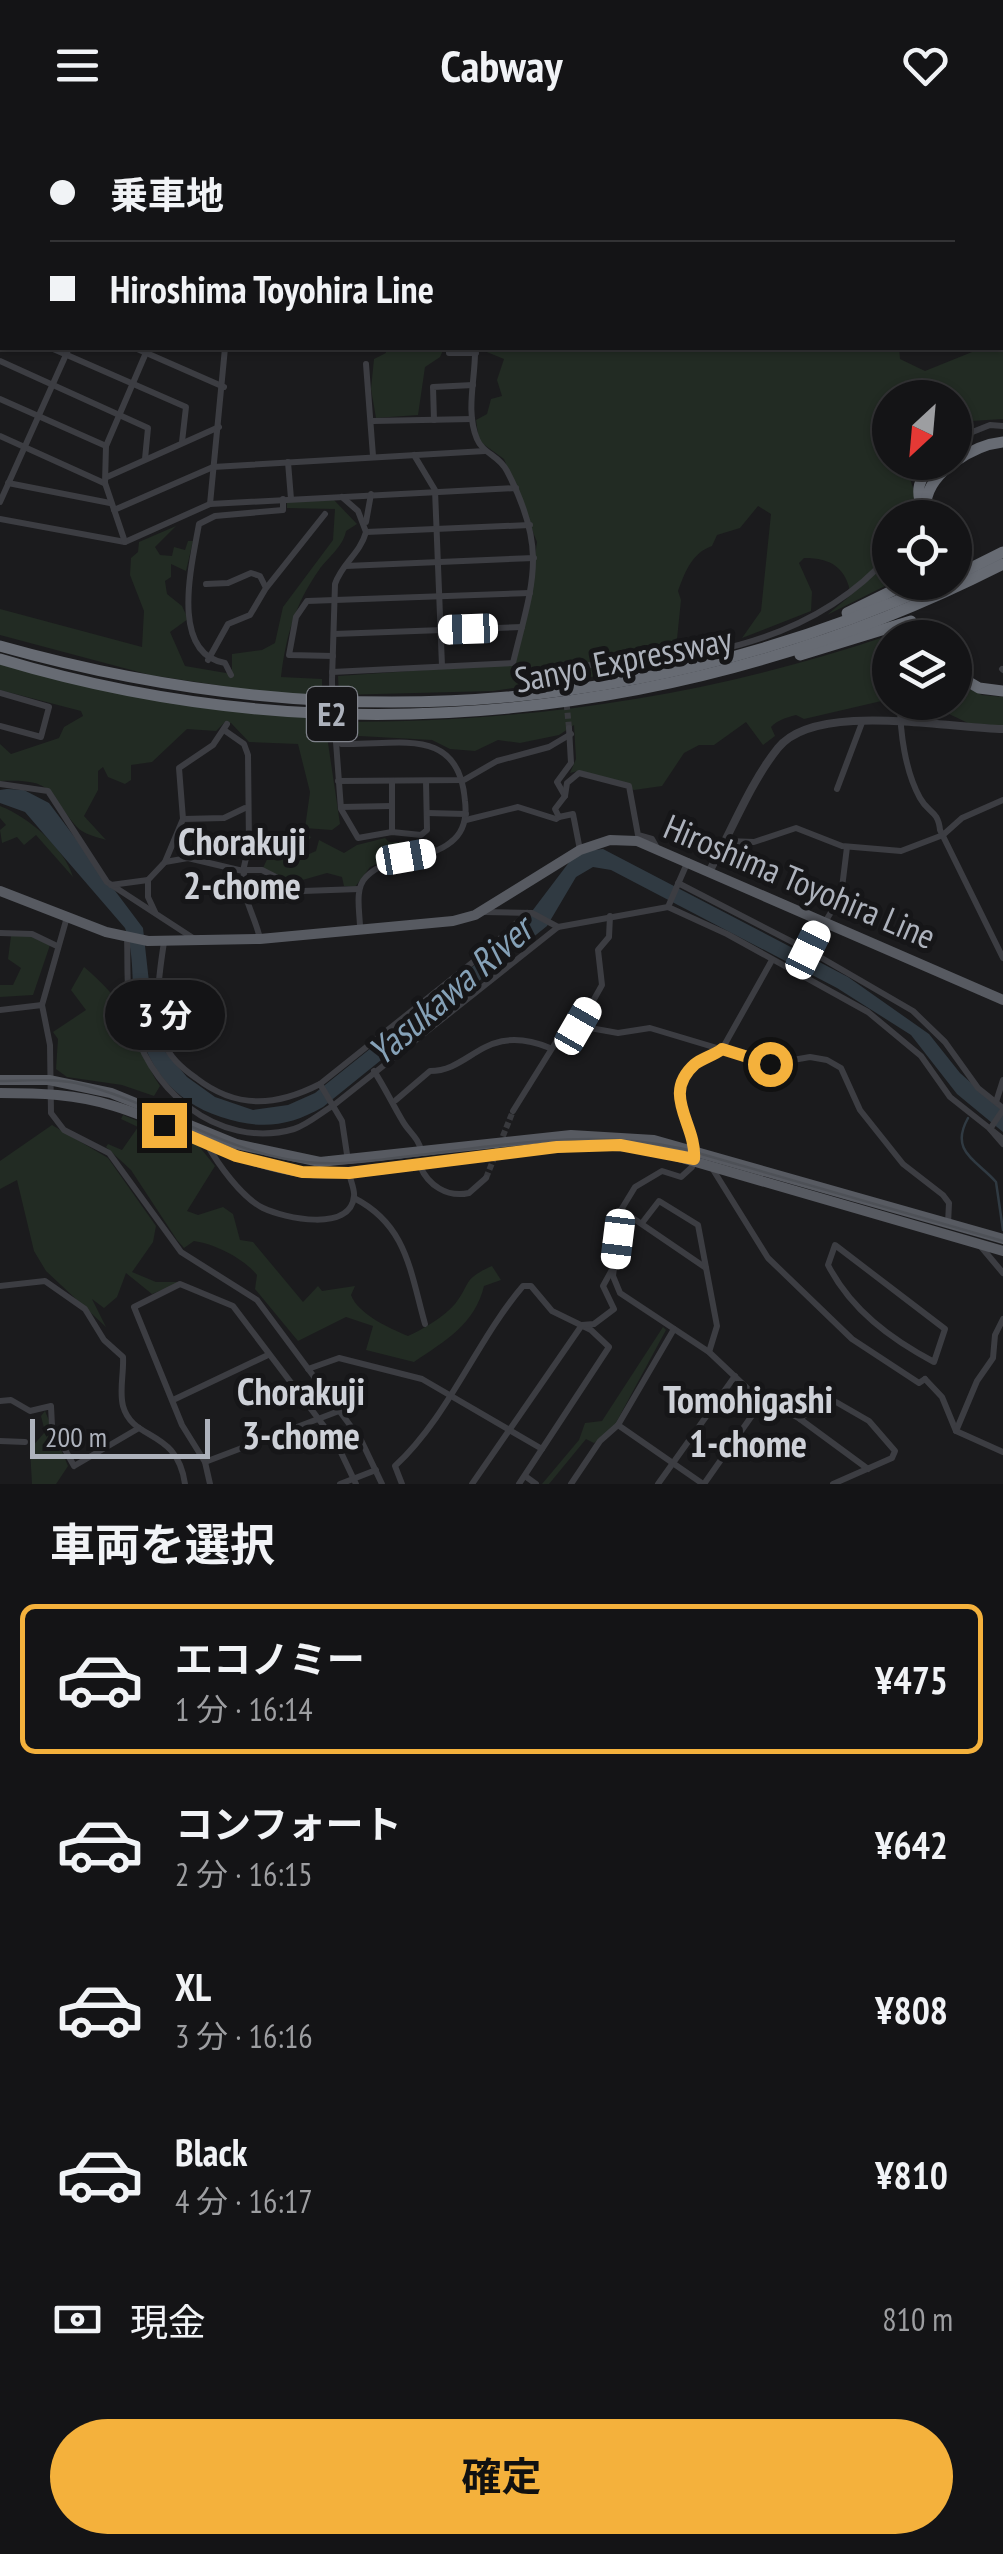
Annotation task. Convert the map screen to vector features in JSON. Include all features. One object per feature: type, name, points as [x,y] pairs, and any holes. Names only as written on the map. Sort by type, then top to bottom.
[{"type":"highway","points":[[972,451],[1003,441]]},
{"type":"highway","points":[[927,500],[936,478],[980,450],[1003,441]]},
{"type":"highway","points":[[972,568],[1003,552]]},
{"type":"highway","name":"Sanyo Expressway","points":[[0,659],[180,700],[368,715],[520,708],[603,697],[871,623],[1003,564]]},
{"type":"highway","points":[[728,665],[874,600]]},
{"type":"highway","name":"Sanyo Expressway","points":[[0,646],[201,691],[367,704],[518,698],[728,665],[895,600]]},
{"type":"highway","points":[[728,665],[789,658],[872,634]]},
{"type":"highway","points":[[972,686],[1003,692]]},
{"type":"main road","name":"Hiroshima Toyohira Line","points":[[0,891],[148,942],[260,939],[475,915],[580,850],[610,840],[656,846],[1003,1000]]},
{"type":"main road","points":[[0,1080],[49,1080],[111,1093],[272,1155],[349,1168]]},
{"type":"main road","points":[[0,1093],[49,1093],[113,1106],[272,1166],[349,1168],[572,1135],[637,1138],[1003,1239]]},
{"type":"main road","points":[[694,1154],[710,1164],[1003,1250]]},
{"type":"street","points":[[125,542],[105,483],[106,446],[147,350],[224,388]]},
{"type":"street","points":[[210,504],[224,388],[224,350]]},
{"type":"street","points":[[449,350],[449,354],[476,350],[472,418],[484,451]]},
{"type":"street","points":[[0,502],[67,351],[186,407],[182,442]]},
{"type":"street","points":[[0,362],[148,428],[146,458]]},
{"type":"street","points":[[366,364],[373,456]]},
{"type":"street","points":[[434,420],[433,387],[474,385]]},
{"type":"street","points":[[0,399],[106,446]]},
{"type":"street","points":[[373,422],[472,418]]},
{"type":"street","points":[[972,432],[990,425],[1003,426]]},
{"type":"street","points":[[105,483],[108,475],[219,427]]},
{"type":"street","points":[[1,439],[105,483]]},
{"type":"street","points":[[8,484],[112,506],[214,466],[484,451],[498,455],[536,540],[530,592],[513,663],[332,676]]},
{"type":"street","points":[[414,455],[436,490],[442,666]]},
{"type":"street","points":[[231,675],[225,663],[208,660],[200,653],[185,592],[198,524],[215,516],[283,510],[288,462]]},
{"type":"street","points":[[0,519],[125,542],[210,504],[516,488]]},
{"type":"street","points":[[371,494],[357,555],[344,566],[335,584],[333,730],[340,806],[358,838],[392,832],[422,834],[426,830],[426,781]]},
{"type":"street","points":[[341,497],[366,527],[437,529],[530,524]]},
{"type":"street","points":[[208,660],[228,624],[250,615],[266,588],[325,514]]},
{"type":"street","points":[[344,566],[534,558]]},
{"type":"street","points":[[564,677],[564,666],[650,664],[741,646],[834,604],[872,571]]},
{"type":"street","points":[[206,584],[228,583],[251,572],[266,588]]},
{"type":"street","points":[[333,656],[288,655],[296,618],[307,601],[530,592]]},
{"type":"street","points":[[334,634],[522,628]]},
{"type":"street","points":[[0,693],[49,707],[41,738],[0,726]]},
{"type":"street","points":[[837,789],[863,720]]},
{"type":"street","points":[[710,870],[784,740],[822,723],[863,720],[1003,729]]},
{"type":"street","points":[[900,720],[918,795],[937,812],[943,835],[1003,958]]},
{"type":"street","points":[[111,885],[148,880],[166,862],[183,820],[178,768],[212,746],[226,727],[247,749],[249,845],[242,890],[256,915],[260,939]]},
{"type":"street","points":[[338,781],[464,780],[497,762],[549,747],[570,732],[571,762],[557,782],[565,796]]},
{"type":"street","points":[[336,742],[433,746],[454,760],[464,780],[466,817],[449,844],[382,866],[367,876],[359,889],[360,928]]},
{"type":"street","points":[[559,816],[555,809],[565,796],[567,783],[579,773],[629,786],[638,835],[652,838],[656,846]]},
{"type":"street","points":[[392,781],[392,832]]},
{"type":"street","points":[[0,784],[42,788],[54,796],[111,885],[198,941]]},
{"type":"street","points":[[727,840],[754,842],[796,828],[847,847],[900,851],[943,835],[962,818],[1003,800]]},
{"type":"street","points":[[340,806],[392,806]]},
{"type":"street","points":[[427,813],[466,817],[518,807],[556,820],[573,814],[580,850]]},
{"type":"street","points":[[183,820],[224,818],[246,808]]},
{"type":"street","points":[[797,972],[839,902],[847,847]]},
{"type":"street","points":[[166,862],[188,858],[243,872],[257,868],[303,891],[359,889]]},
{"type":"street","points":[[668,906],[689,860]]},
{"type":"street","points":[[148,880],[148,896],[155,914]]},
{"type":"street","points":[[678,884],[808,951],[912,1011],[946,1042],[978,1088],[1001,1108]]},
{"type":"street","points":[[839,902],[869,916]]},
{"type":"street","points":[[127,937],[131,1016],[151,1072],[172,1096],[209,1120],[246,1132],[295,1129],[334,1105],[558,927],[668,906],[797,972],[894,1030],[921,1056],[950,1097],[1003,1141]]},
{"type":"street","points":[[164,942],[158,1003],[165,1046],[179,1065],[216,1092],[252,1103],[289,1098],[320,1086],[530,913]]},
{"type":"street","points":[[475,915],[530,913],[558,927]]},
{"type":"street","points":[[578,1026],[602,985],[598,950],[610,938],[610,916]]},
{"type":"street","points":[[68,917],[42,1005],[50,1046],[51,1113],[64,1130],[109,1153],[181,1252],[250,1292],[362,1440],[382,1484]]},
{"type":"street","points":[[0,933],[32,934],[57,946]]},
{"type":"street","points":[[772,960],[722,1049],[696,1063],[678,1092],[682,1118],[692,1134],[694,1154],[681,1176],[662,1171],[634,1187],[621,1210],[613,1276],[620,1293],[709,1352],[735,1376],[868,1470]]},
{"type":"street","points":[[0,1010],[42,1005]]},
{"type":"street","points":[[513,1111],[560,1034],[578,1026],[618,1033],[650,1028],[770,1064],[810,1057],[834,1063],[854,1088],[871,1126],[902,1164],[944,1196],[948,1224]]},
{"type":"street","points":[[396,1100],[430,1071],[443,1071],[484,1045],[524,1042],[550,1048]]},
{"type":"street","points":[[374,1071],[396,1100],[402,1121],[418,1134],[425,1179],[450,1194],[469,1193],[486,1178]]},
{"type":"street","points":[[990,1128],[1001,1108],[1003,1080]]},
{"type":"street","points":[[205,1142],[237,1184],[266,1209],[328,1220],[346,1210],[354,1198],[347,1138],[334,1105],[320,1086]]},
{"type":"street","points":[[710,1164],[768,1258],[852,1339],[919,1383],[934,1362],[944,1329],[835,1245],[828,1265],[852,1298],[890,1338],[934,1362]]},
{"type":"street","points":[[354,1198],[379,1211],[393,1227],[424,1324]]},
{"type":"street","points":[[642,1223],[658,1201],[698,1224],[717,1326],[709,1352]]},
{"type":"street","points":[[621,1210],[706,1268]]},
{"type":"street","points":[[978,1243],[1003,1273]]},
{"type":"street","points":[[582,1325],[594,1324],[614,1309],[603,1286],[615,1265]]},
{"type":"street","points":[[0,1286],[45,1281],[86,1309],[104,1340],[123,1357],[123,1408],[139,1428],[175,1451],[184,1484]]},
{"type":"street","points":[[210,1484],[204,1462],[134,1307],[180,1284],[233,1306],[318,1419],[355,1482]]},
{"type":"street","points":[[402,1484],[395,1466],[451,1393],[502,1311],[524,1286],[535,1289],[552,1311],[582,1325],[609,1346],[519,1484]]},
{"type":"street","points":[[956,1430],[977,1380],[992,1358],[995,1335],[1003,1318]]},
{"type":"street","points":[[472,1484],[582,1325]]},
{"type":"street","points":[[571,1484],[600,1442],[618,1425],[674,1329]]},
{"type":"street","points":[[173,1400],[268,1354]]},
{"type":"street","points":[[308,1368],[338,1358],[422,1379],[542,1448]]},
{"type":"street","points":[[658,1484],[735,1376]]},
{"type":"street","points":[[925,1379],[942,1397],[956,1430],[1003,1452]]},
{"type":"street","points":[[618,1425],[703,1484],[765,1397]]},
{"type":"street","points":[[0,1401],[11,1400],[30,1410],[51,1406],[52,1426],[74,1466],[139,1428]]},
{"type":"street","points":[[800,1419],[814,1407],[836,1402],[869,1421],[895,1451],[892,1458],[833,1484]]},
{"type":"street","points":[[204,1462],[338,1411]]},
{"type":"street","points":[[0,1440],[24,1442]]},
{"type":"street","points":[[340,1484],[355,1482],[376,1470]]},
{"type":"street","points":[[525,1476],[536,1484]]},
{"type":"shaded area","points":[[385,350],[443,350],[425,367],[418,415],[376,418],[371,389],[374,359]]},
{"type":"shaded area","points":[[482,350],[899,350],[900,359],[925,371],[977,350],[1003,350],[1003,419],[972,421],[972,380],[872,380],[872,480],[910,480],[917,500],[872,500],[872,592],[827,615],[851,595],[849,586],[836,566],[804,558],[799,563],[812,592],[811,611],[742,638],[761,611],[771,514],[758,506],[740,528],[717,535],[712,546],[690,564],[678,591],[681,600],[677,639],[687,650],[660,660],[661,667],[493,691],[339,695],[338,676],[513,664],[524,629],[537,542],[504,459],[479,441],[476,420],[487,414],[491,399],[502,396],[497,380],[504,359]]},
{"type":"shaded area","points":[[334,500],[357,524],[346,531],[304,595],[289,634],[281,677],[322,679],[322,694],[276,694],[150,675],[0,635],[0,609],[142,647],[144,611],[130,575],[131,558],[138,552],[139,542],[176,526],[155,547],[160,555],[172,556],[174,547],[185,550],[188,541],[193,541],[186,571],[171,564],[171,577],[165,581],[167,594],[182,606],[188,619],[170,632],[185,666],[232,674],[232,654],[262,650],[275,643],[283,607],[333,540],[335,509],[287,508],[287,502]]},
{"type":"shaded area","points":[[872,641],[872,703],[804,719],[796,715],[785,718],[771,727],[775,736],[763,745],[746,722],[714,745],[699,745],[684,753],[662,786],[634,790],[578,771],[570,773],[576,759],[574,725],[559,735],[520,743],[498,740],[475,751],[450,749],[432,740],[341,735],[341,722],[481,717],[617,702],[685,690]]},
{"type":"shaded area","points":[[0,664],[94,686],[324,716],[340,824],[332,830],[305,828],[310,792],[298,744],[249,742],[231,723],[225,722],[216,731],[187,729],[152,762],[131,765],[131,780],[125,784],[108,777],[103,767],[98,771],[98,790],[84,816],[106,840],[86,833],[41,785],[0,781],[0,744],[11,754],[59,738],[64,727],[83,716],[81,711],[0,690]]},
{"type":"shaded area","points":[[972,690],[1003,697],[1003,726],[962,720],[972,720]]},
{"type":"shaded area","points":[[0,806],[44,835],[62,855],[73,877],[36,835],[24,845],[17,837],[2,843],[0,830],[6,825],[0,818]]},
{"type":"shaded area","points":[[292,827],[311,837],[299,853],[302,857],[316,851],[319,840],[344,853],[357,845],[385,838],[389,842],[429,842],[370,867],[355,887],[344,886],[342,877],[327,873],[299,881],[297,886],[263,868],[270,853],[280,860],[293,843],[285,831]]},
{"type":"shaded area","points":[[11,936],[30,936],[50,945],[33,995],[0,997],[0,985],[13,985],[21,968],[8,959]]},
{"type":"shaded area","points":[[84,967],[110,992],[130,1021],[160,1086],[154,1096],[122,1085],[67,1077],[56,1069],[58,1039],[53,1032],[86,1010],[71,990]]},
{"type":"shaded area","points":[[123,1115],[198,1145],[215,1166],[187,1211],[198,1215],[223,1207],[233,1214],[240,1240],[253,1242],[303,1302],[318,1286],[322,1291],[355,1286],[351,1295],[360,1308],[408,1336],[445,1314],[471,1278],[482,1271],[492,1266],[501,1280],[484,1286],[466,1321],[414,1362],[366,1350],[373,1326],[346,1317],[298,1341],[255,1289],[257,1275],[244,1263],[211,1245],[194,1241],[184,1248],[177,1240],[131,1170],[106,1147],[108,1144],[122,1150],[138,1127],[121,1119]]},
{"type":"shaded area","points":[[52,1125],[108,1158],[156,1226],[153,1242],[132,1272],[156,1282],[183,1282],[152,1294],[126,1273],[117,1297],[104,1308],[92,1299],[106,1327],[46,1271],[34,1251],[17,1180],[0,1189],[0,1161]]},
{"type":"shaded area","points":[[663,1327],[666,1330],[612,1430],[594,1443],[586,1439],[549,1484],[542,1484],[579,1440],[585,1423],[602,1421]]},
{"type":"shaded area","points":[[45,1411],[68,1466],[56,1484],[32,1484],[30,1449],[45,1432],[41,1416]]},
{"type":"water","name":"Yasukawa River","points":[[0,790],[24,790],[49,803],[143,928],[150,991],[163,1049],[187,1077],[215,1097],[253,1110],[288,1105],[315,1093],[517,931],[570,861],[584,851],[603,849],[848,977],[929,1034],[960,1073],[1003,1111],[1003,1132],[957,1094],[911,1035],[837,988],[611,870],[593,867],[576,877],[547,926],[323,1107],[298,1119],[274,1124],[248,1124],[221,1117],[188,1101],[162,1077],[139,1030],[125,928],[25,812],[0,803]]},
{"type":"waterway","points":[[968,1118],[963,1130],[964,1147],[996,1182],[1003,1230]]},
{"type":"tunnel","points":[[564,677],[569,728]]},
{"type":"tunnel","points":[[486,1178],[513,1111]]},
{"type":"tram line","points":[[0,1081],[76,1083],[134,1102],[247,1149],[306,1162],[359,1162],[548,1140],[650,1143],[684,1149],[1003,1241]]},
{"type":"district","name":"Chorakuji 2-chome","points":[[242,862]]},
{"type":"district","name":"Chorakuji 3-chome","points":[[301,1412]]},
{"type":"district","name":"Tomohigashi 1-chome","points":[[748,1420]]},
{"type":"route","points":[[164,1125],[236,1156],[302,1172],[349,1173],[557,1147],[620,1145],[694,1159],[694,1140],[682,1118],[678,1092],[696,1063],[722,1049],[770,1064]]}]
